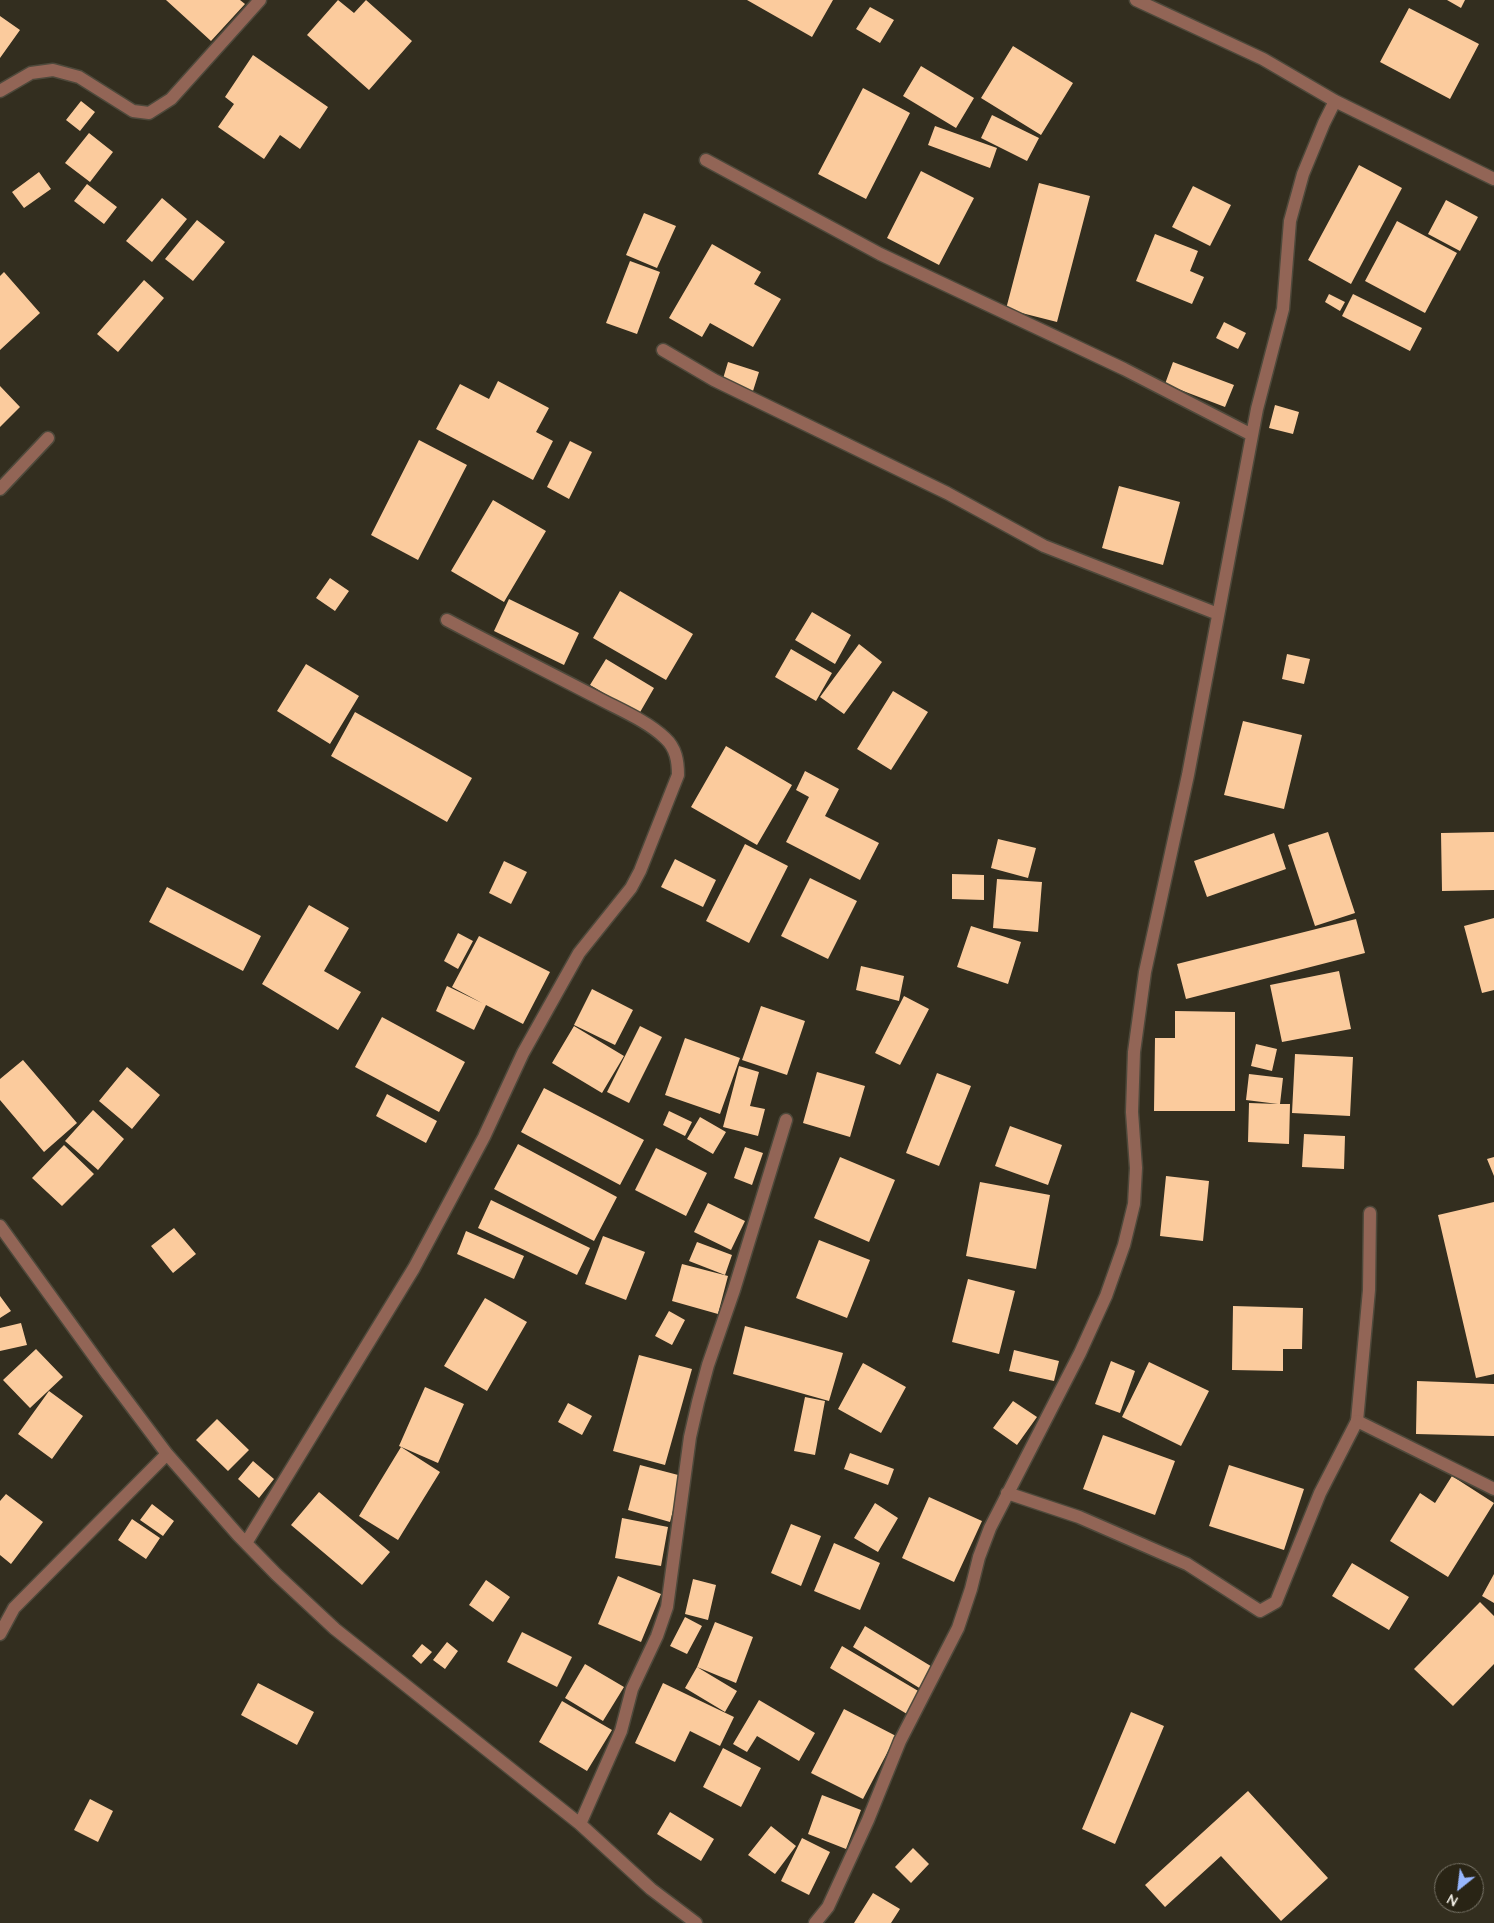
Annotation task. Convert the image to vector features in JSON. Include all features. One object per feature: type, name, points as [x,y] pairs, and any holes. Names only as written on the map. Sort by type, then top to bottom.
[{"type":"street","points":[[0,91],[31,73],[53,70],[79,77],[133,111],[149,113],[171,99],[260,0]]},
{"type":"street","points":[[1136,0],[1158,4],[1263,59],[1336,101],[1494,179]]},
{"type":"street","points":[[815,1923],[828,1907],[868,1820],[900,1741],[958,1628],[979,1557],[990,1528],[1080,1353],[1106,1296],[1124,1245],[1134,1204],[1136,1168],[1132,1112],[1134,1052],[1145,972],[1188,775],[1252,435],[1283,308],[1290,221],[1303,174],[1336,101]]},
{"type":"street","points":[[706,160],[880,254],[1124,369],[1252,435]]},
{"type":"street","points":[[663,350],[714,380],[947,493],[1044,546],[1218,614]]},
{"type":"street","points":[[0,489],[48,438]]},
{"type":"street","points":[[246,1543],[414,1268],[484,1137],[523,1053],[579,953],[631,888],[640,871],[678,776],[678,759],[664,737],[607,703],[446,620]]},
{"type":"street","points":[[580,1824],[621,1731],[632,1689],[657,1636],[667,1607],[690,1437],[698,1402],[786,1120]]},
{"type":"street","points":[[1007,1493],[1079,1516],[1186,1564],[1260,1611],[1276,1602],[1320,1493],[1357,1421],[1370,1290],[1370,1213]]},
{"type":"street","points":[[2,1233],[167,1454],[246,1543],[335,1629],[580,1824],[651,1889],[696,1923]]},
{"type":"street","points":[[1357,1421],[1494,1489]]},
{"type":"street","points":[[0,1634],[14,1608],[167,1454]]},
{"type":"building","points":[[166,0],[240,0],[245,4],[211,41]]},
{"type":"building","points":[[338,0],[354,13],[366,0],[412,41],[369,90],[307,35]]},
{"type":"building","points":[[747,0],[833,0],[812,37]]},
{"type":"building","points":[[1447,0],[1465,0],[1461,8]]},
{"type":"building","points":[[870,7],[894,20],[880,43],[856,29]]},
{"type":"building","points":[[1409,8],[1479,44],[1450,99],[1380,62]]},
{"type":"building","points":[[0,16],[20,30],[0,58]]},
{"type":"building","points":[[1013,46],[1073,83],[1041,135],[981,98]]},
{"type":"building","points":[[253,55],[328,107],[300,149],[280,135],[264,159],[218,127],[234,104],[225,97]]},
{"type":"building","points":[[921,66],[974,98],[956,128],[903,96]]},
{"type":"building","points":[[863,88],[910,113],[866,199],[818,174]]},
{"type":"building","points":[[81,101],[95,112],[80,131],[66,120]]},
{"type":"building","points":[[992,115],[1039,138],[1027,161],[981,138]]},
{"type":"building","points":[[935,126],[997,148],[990,168],[928,145]]},
{"type":"building","points":[[89,133],[113,152],[90,182],[65,163]]},
{"type":"building","points":[[1359,165],[1402,188],[1351,284],[1308,260]]},
{"type":"building","points":[[921,171],[974,198],[939,265],[887,238]]},
{"type":"building","points":[[39,172],[51,189],[24,208],[12,192]]},
{"type":"building","points":[[1039,183],[1090,196],[1057,322],[1006,309]]},
{"type":"building","points":[[87,184],[117,207],[104,224],[74,201]]},
{"type":"building","points":[[1193,186],[1231,205],[1210,246],[1172,227]]},
{"type":"building","points":[[162,198],[187,219],[152,262],[126,241]]},
{"type":"building","points":[[1446,200],[1478,217],[1460,251],[1428,234]]},
{"type":"building","points":[[644,213],[676,226],[657,268],[626,255]]},
{"type":"building","points":[[197,220],[225,242],[193,281],[165,259]]},
{"type":"building","points":[[1397,221],[1457,253],[1425,313],[1365,281]]},
{"type":"building","points":[[1155,234],[1198,251],[1190,271],[1204,277],[1192,304],[1136,281]]},
{"type":"building","points":[[712,244],[761,272],[754,284],[781,299],[753,347],[710,323],[702,337],[669,318]]},
{"type":"building","points":[[630,261],[660,272],[637,334],[606,323]]},
{"type":"building","points":[[4,272],[40,313],[0,350],[0,276]]},
{"type":"building","points":[[144,280],[164,298],[118,352],[97,334]]},
{"type":"building","points":[[1329,294],[1345,302],[1340,311],[1325,302]]},
{"type":"building","points":[[1353,294],[1422,328],[1410,351],[1342,316]]},
{"type":"building","points":[[1224,322],[1246,333],[1238,349],[1216,338]]},
{"type":"building","points":[[728,362],[759,372],[753,391],[722,382]]},
{"type":"building","points":[[1173,362],[1234,385],[1225,407],[1165,384]]},
{"type":"building","points":[[498,381],[549,408],[536,432],[553,441],[533,480],[436,429],[460,384],[489,399]]},
{"type":"building","points":[[0,386],[20,407],[0,427]]},
{"type":"building","points":[[1275,405],[1299,412],[1293,434],[1269,428]]},
{"type":"building","points":[[419,440],[467,465],[418,560],[371,535]]},
{"type":"building","points":[[570,441],[592,452],[569,499],[547,487]]},
{"type":"building","points":[[1119,486],[1180,502],[1163,565],[1102,548]]},
{"type":"building","points":[[493,500],[546,531],[504,602],[451,571]]},
{"type":"building","points":[[330,578],[349,591],[335,611],[316,598]]},
{"type":"building","points":[[620,591],[693,634],[666,680],[593,638]]},
{"type":"building","points":[[509,599],[579,633],[564,665],[494,631]]},
{"type":"building","points":[[812,612],[851,635],[835,664],[795,640]]},
{"type":"building","points":[[859,644],[882,662],[844,714],[820,697]]},
{"type":"building","points":[[791,649],[832,673],[816,701],[775,677]]},
{"type":"building","points":[[1287,654],[1310,659],[1304,684],[1282,679]]},
{"type":"building","points":[[606,659],[654,688],[639,714],[590,685]]},
{"type":"building","points":[[306,664],[359,696],[330,744],[277,711]]},
{"type":"building","points":[[893,691],[928,712],[891,770],[857,749]]},
{"type":"building","points":[[355,712],[472,778],[447,822],[331,756]]},
{"type":"building","points":[[1243,721],[1302,735],[1284,809],[1224,795]]},
{"type":"building","points":[[726,746],[792,785],[757,845],[691,807]]},
{"type":"building","points":[[805,771],[839,789],[825,816],[879,843],[860,880],[786,842],[809,797],[796,790]]},
{"type":"building","points":[[1328,832],[1355,913],[1315,926],[1288,845]]},
{"type":"building","points":[[1494,832],[1494,890],[1442,891],[1441,833]]},
{"type":"building","points":[[1274,833],[1286,869],[1207,897],[1194,861]]},
{"type":"building","points":[[998,839],[1036,848],[1028,878],[991,868]]},
{"type":"building","points":[[745,844],[788,866],[749,943],[706,921]]},
{"type":"building","points":[[675,859],[716,880],[703,907],[661,887]]},
{"type":"building","points":[[504,861],[527,872],[511,904],[489,893]]},
{"type":"building","points":[[952,874],[984,875],[984,900],[952,899]]},
{"type":"building","points":[[810,878],[857,901],[828,959],[781,936]]},
{"type":"building","points":[[997,879],[1042,882],[1038,932],[993,928]]},
{"type":"building","points":[[167,887],[261,936],[243,971],[149,922]]},
{"type":"building","points":[[309,905],[349,928],[324,971],[361,992],[338,1030],[262,984]]},
{"type":"building","points":[[1494,918],[1494,990],[1482,993],[1464,926]]},
{"type":"building","points":[[1356,919],[1365,953],[1186,999],[1177,964]]},
{"type":"building","points":[[971,926],[1021,942],[1008,984],[957,967]]},
{"type":"building","points":[[458,933],[473,941],[458,969],[444,961]]},
{"type":"building","points":[[479,936],[550,972],[523,1024],[486,1005],[474,1030],[436,1011],[447,986],[482,1003],[452,987]]},
{"type":"building","points":[[861,966],[904,976],[899,1001],[856,990]]},
{"type":"building","points":[[1339,971],[1351,1029],[1282,1042],[1270,985]]},
{"type":"building","points":[[592,989],[633,1010],[615,1045],[574,1025]]},
{"type":"building","points":[[904,996],[929,1009],[900,1065],[875,1053]]},
{"type":"building","points":[[761,1006],[805,1021],[787,1075],[742,1060]]},
{"type":"building","points":[[1175,1011],[1235,1012],[1235,1111],[1154,1111],[1155,1038],[1175,1038]]},
{"type":"building","points":[[382,1017],[465,1062],[439,1112],[355,1067]]},
{"type":"building","points":[[574,1026],[624,1056],[602,1093],[552,1063]]},
{"type":"building","points":[[640,1026],[662,1037],[629,1103],[607,1092]]},
{"type":"building","points":[[685,1038],[740,1058],[720,1114],[665,1095]]},
{"type":"building","points":[[1256,1044],[1277,1049],[1272,1071],[1251,1066]]},
{"type":"building","points":[[1295,1054],[1353,1057],[1350,1116],[1292,1113]]},
{"type":"building","points":[[23,1060],[77,1123],[44,1152],[0,1100],[0,1079]]},
{"type":"building","points":[[739,1066],[759,1072],[750,1106],[765,1109],[758,1136],[723,1127]]},
{"type":"building","points":[[127,1067],[160,1095],[132,1129],[99,1101]]},
{"type":"building","points":[[817,1072],[865,1086],[850,1137],[803,1123]]},
{"type":"building","points":[[937,1073],[971,1086],[939,1166],[906,1153]]},
{"type":"building","points":[[1249,1074],[1283,1078],[1280,1104],[1290,1104],[1289,1144],[1248,1142],[1249,1103],[1278,1104],[1246,1100]]},
{"type":"building","points":[[544,1088],[644,1140],[620,1185],[521,1132]]},
{"type":"building","points":[[387,1094],[437,1121],[426,1143],[376,1116]]},
{"type":"building","points":[[93,1110],[124,1139],[98,1170],[65,1141]]},
{"type":"building","points":[[669,1111],[692,1122],[685,1136],[663,1125]]},
{"type":"building","points":[[700,1117],[726,1132],[713,1154],[687,1139]]},
{"type":"building","points":[[1010,1126],[1062,1145],[1048,1185],[995,1166]]},
{"type":"building","points":[[1304,1134],[1345,1136],[1344,1169],[1302,1167]]},
{"type":"building","points":[[518,1144],[617,1197],[594,1241],[494,1189]]},
{"type":"building","points":[[64,1145],[94,1174],[62,1206],[32,1178]]},
{"type":"building","points":[[745,1147],[763,1153],[752,1185],[734,1178]]},
{"type":"building","points":[[656,1148],[707,1173],[686,1216],[635,1190]]},
{"type":"building","points":[[840,1157],[895,1180],[869,1242],[814,1218]]},
{"type":"building","points":[[1494,1157],[1494,1176],[1487,1159]]},
{"type":"building","points":[[1166,1176],[1209,1181],[1203,1241],[1160,1236]]},
{"type":"building","points":[[980,1182],[1050,1195],[1036,1269],[966,1256]]},
{"type":"building","points":[[491,1200],[590,1248],[577,1275],[478,1228]]},
{"type":"building","points":[[1494,1202],[1494,1374],[1476,1378],[1438,1215]]},
{"type":"building","points":[[708,1203],[745,1221],[731,1250],[694,1232]]},
{"type":"building","points":[[174,1228],[196,1254],[173,1273],[151,1246]]},
{"type":"building","points":[[466,1231],[524,1256],[514,1279],[457,1254]]},
{"type":"building","points":[[603,1236],[645,1252],[626,1300],[585,1284]]},
{"type":"building","points":[[819,1240],[870,1260],[847,1318],[796,1298]]},
{"type":"building","points":[[697,1242],[732,1255],[725,1275],[689,1261]]},
{"type":"building","points":[[682,1264],[728,1276],[718,1314],[672,1301]]},
{"type":"building","points":[[968,1279],[1015,1291],[999,1354],[952,1342]]},
{"type":"building","points":[[0,1296],[11,1311],[0,1318]]},
{"type":"building","points":[[485,1298],[527,1322],[487,1391],[444,1366]]},
{"type":"building","points":[[1233,1306],[1303,1308],[1302,1349],[1283,1349],[1283,1371],[1232,1370]]},
{"type":"building","points":[[669,1311],[685,1320],[672,1345],[655,1336]]},
{"type":"building","points":[[21,1323],[27,1345],[0,1351],[0,1328]]},
{"type":"building","points":[[745,1326],[843,1353],[829,1401],[733,1374]]},
{"type":"building","points":[[36,1349],[63,1377],[30,1408],[3,1380]]},
{"type":"building","points":[[1014,1350],[1059,1361],[1054,1381],[1009,1371]]},
{"type":"building","points":[[639,1355],[692,1369],[665,1465],[613,1451]]},
{"type":"building","points":[[1111,1361],[1135,1371],[1120,1413],[1095,1404]]},
{"type":"building","points":[[1149,1362],[1209,1391],[1181,1446],[1122,1417]]},
{"type":"building","points":[[863,1363],[906,1387],[881,1433],[838,1409]]},
{"type":"building","points":[[1417,1381],[1494,1384],[1494,1436],[1416,1434]]},
{"type":"building","points":[[425,1387],[464,1404],[438,1463],[399,1446]]},
{"type":"building","points":[[49,1391],[83,1416],[52,1459],[18,1434]]},
{"type":"building","points":[[805,1397],[825,1401],[815,1455],[794,1451]]},
{"type":"building","points":[[1013,1401],[1037,1417],[1017,1445],[993,1428]]},
{"type":"building","points":[[568,1403],[592,1416],[582,1435],[558,1422]]},
{"type":"building","points":[[217,1419],[249,1450],[228,1471],[196,1440]]},
{"type":"building","points":[[1103,1435],[1175,1461],[1155,1515],[1083,1489]]},
{"type":"building","points":[[401,1447],[440,1472],[398,1540],[359,1516]]},
{"type":"building","points":[[850,1453],[894,1469],[888,1485],[844,1469]]},
{"type":"building","points":[[253,1461],[274,1479],[259,1498],[238,1479]]},
{"type":"building","points":[[640,1465],[682,1476],[670,1522],[628,1510]]},
{"type":"building","points":[[1229,1465],[1304,1489],[1284,1550],[1209,1526]]},
{"type":"building","points":[[1452,1476],[1494,1503],[1448,1577],[1390,1541],[1420,1493],[1435,1503]]},
{"type":"building","points":[[319,1492],[390,1552],[362,1585],[291,1525]]},
{"type":"building","points":[[6,1494],[43,1522],[11,1564],[0,1555],[0,1501]]},
{"type":"building","points":[[929,1497],[982,1521],[954,1582],[902,1558]]},
{"type":"building","points":[[875,1503],[898,1518],[878,1552],[854,1538]]},
{"type":"building","points":[[152,1504],[174,1521],[163,1536],[140,1520]]},
{"type":"building","points":[[622,1518],[668,1527],[661,1566],[615,1558]]},
{"type":"building","points":[[132,1519],[160,1538],[146,1559],[118,1540]]},
{"type":"building","points":[[791,1524],[821,1536],[801,1586],[771,1573]]},
{"type":"building","points":[[834,1543],[880,1563],[860,1610],[814,1591]]},
{"type":"building","points":[[1352,1563],[1409,1597],[1389,1630],[1332,1596]]},
{"type":"building","points":[[1494,1574],[1494,1603],[1482,1596]]},
{"type":"building","points":[[618,1576],[661,1594],[641,1642],[598,1624]]},
{"type":"building","points":[[693,1579],[716,1585],[708,1620],[685,1614]]},
{"type":"building","points":[[486,1580],[510,1597],[493,1622],[469,1605]]},
{"type":"building","points":[[1480,1602],[1494,1616],[1494,1664],[1453,1706],[1414,1669]]},
{"type":"building","points":[[685,1617],[702,1626],[687,1654],[670,1646]]},
{"type":"building","points":[[715,1622],[753,1637],[736,1683],[697,1667]]},
{"type":"building","points":[[865,1626],[934,1668],[921,1689],[853,1647]]},
{"type":"building","points":[[522,1632],[572,1657],[557,1687],[507,1662]]},
{"type":"building","points":[[447,1642],[458,1651],[445,1669],[433,1660]]},
{"type":"building","points":[[422,1644],[432,1652],[421,1664],[412,1656]]},
{"type":"building","points":[[842,1646],[920,1692],[907,1714],[830,1668]]},
{"type":"building","points":[[585,1664],[624,1687],[603,1721],[565,1698]]},
{"type":"building","points":[[697,1667],[737,1691],[725,1712],[685,1688]]},
{"type":"building","points":[[258,1683],[314,1712],[297,1745],[241,1715]]},
{"type":"building","points":[[663,1683],[734,1717],[720,1746],[690,1731],[675,1762],[635,1743]]},
{"type":"building","points":[[759,1700],[815,1733],[799,1761],[757,1736],[747,1752],[733,1744]]},
{"type":"building","points":[[562,1701],[612,1730],[587,1771],[539,1742]]},
{"type":"building","points":[[844,1709],[896,1736],[863,1799],[811,1773]]},
{"type":"building","points":[[1131,1712],[1164,1726],[1115,1844],[1082,1829]]},
{"type":"building","points":[[723,1748],[761,1768],[741,1807],[703,1787]]},
{"type":"building","points":[[1248,1791],[1328,1878],[1281,1921],[1221,1856],[1165,1907],[1145,1885]]},
{"type":"building","points":[[822,1795],[861,1810],[846,1849],[808,1834]]},
{"type":"building","points":[[90,1799],[113,1811],[98,1842],[74,1830]]},
{"type":"building","points":[[670,1812],[714,1839],[701,1861],[657,1834]]},
{"type":"building","points":[[771,1826],[796,1846],[775,1874],[748,1855]]},
{"type":"building","points":[[802,1838],[830,1852],[809,1895],[781,1881]]},
{"type":"building","points":[[913,1848],[929,1864],[911,1883],[895,1867]]},
{"type":"building","points":[[873,1893],[900,1909],[891,1923],[854,1923]]}]
